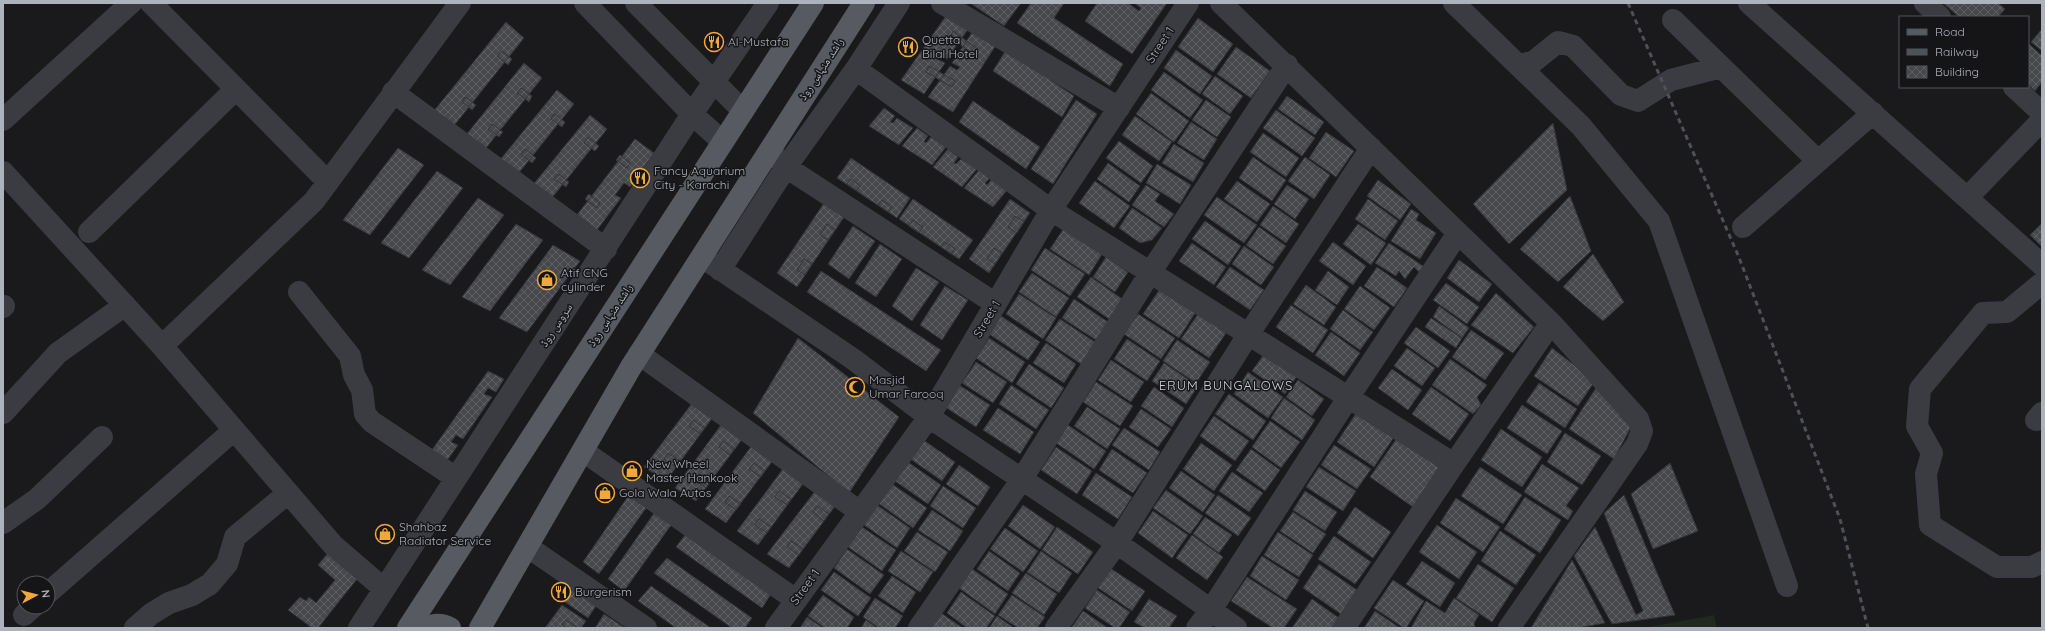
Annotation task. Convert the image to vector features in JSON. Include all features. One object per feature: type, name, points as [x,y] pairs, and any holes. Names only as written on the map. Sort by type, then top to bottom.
[{"type":"main road","name":"راشد منہاس روڈ","points":[[408,628],[813,3]]},
{"type":"main road","name":"راشد منہاس روڈ","points":[[480,628],[639,354],[702,258],[864,3]]},
{"type":"main road","points":[[427,628],[431,625],[441,624],[450,628]]},
{"type":"street","points":[[3,120],[131,3]]},
{"type":"street","points":[[151,3],[328,182]]},
{"type":"street","points":[[162,346],[314,201],[460,3]]},
{"type":"street","points":[[585,3],[692,114],[723,142]]},
{"type":"street","points":[[636,3],[743,111]]},
{"type":"street","name":"سروس روڈ","points":[[359,628],[606,249],[692,114],[768,3]]},
{"type":"street","points":[[720,270],[786,167],[856,69],[899,3]]},
{"type":"street","points":[[942,3],[1119,108]]},
{"type":"street","name":"Street 1","points":[[776,628],[929,417],[1051,210],[1188,3]]},
{"type":"street","points":[[1221,3],[1551,323],[1638,419],[1642,431],[1637,444],[1509,628]]},
{"type":"street","points":[[1454,3],[1581,126],[1660,221],[1786,586]]},
{"type":"street","points":[[1749,3],[1968,197],[2042,265]]},
{"type":"street","points":[[1925,3],[1939,16]]},
{"type":"street","points":[[1673,20],[1818,161]]},
{"type":"street","points":[[1518,65],[1533,62],[1558,42],[1573,46],[1621,95],[1638,101],[1671,80],[1721,67]]},
{"type":"street","points":[[919,628],[1022,479],[1150,273],[1286,65]]},
{"type":"street","points":[[856,69],[1051,210],[1454,464]]},
{"type":"street","points":[[2015,88],[2042,113]]},
{"type":"street","points":[[89,232],[236,89]]},
{"type":"street","points":[[393,92],[606,249]]},
{"type":"street","points":[[1743,227],[1872,113]]},
{"type":"street","points":[[1968,197],[2042,120]]},
{"type":"street","points":[[1056,628],[1117,542],[1248,335],[1371,148]]},
{"type":"street","points":[[770,149],[786,167],[996,304]]},
{"type":"street","points":[[3,172],[162,346],[333,545],[384,589]]},
{"type":"street","points":[[1197,628],[1212,610],[1348,398],[1458,233]]},
{"type":"street","points":[[702,258],[853,359],[929,417],[1117,542],[1236,628]]},
{"type":"street","points":[[2042,283],[2007,312],[1984,314],[1920,389],[1917,426],[1932,453],[1926,474],[1930,525],[1997,567],[2032,567],[2042,562]]},
{"type":"street","points":[[298,292],[350,356],[354,375],[362,390],[365,414],[372,422],[456,478]]},
{"type":"street","points":[[3,413],[58,353],[125,305]]},
{"type":"street","points":[[1344,628],[1551,323]]},
{"type":"street","points":[[639,354],[860,512]]},
{"type":"street","points":[[56,586],[234,430]]},
{"type":"street","points":[[3,523],[37,499],[102,437]]},
{"type":"street","points":[[583,451],[796,600]]},
{"type":"street","points":[[135,628],[151,614],[170,603],[192,596],[210,584],[227,564],[235,537],[288,493]]},
{"type":"street","points":[[528,547],[646,628]]},
{"type":"shaded area","points":[[1714,615],[1717,628],[1644,628]]},
{"type":"building","points":[[970,3],[1021,3],[1004,26]]},
{"type":"building","points":[[1031,3],[1064,3],[1054,18],[1123,64],[1110,86],[1017,23]]},
{"type":"building","points":[[1097,3],[1128,3],[1139,11],[1141,8],[1134,3],[1167,3],[1132,54],[1085,21]]},
{"type":"building","points":[[1943,3],[1998,3],[2005,9],[1999,16],[1958,16]]},
{"type":"building","points":[[948,13],[969,28],[947,59],[939,55],[937,59],[945,63],[924,94],[901,80]]},
{"type":"building","points":[[1198,18],[1233,44],[1213,72],[1178,47]]},
{"type":"building","points":[[506,22],[524,38],[453,127],[433,112]]},
{"type":"building","points":[[2042,29],[2042,51],[2031,42]]},
{"type":"building","points":[[953,31],[978,49],[974,55],[950,37]]},
{"type":"building","points":[[973,31],[996,45],[953,112],[928,97],[950,66],[957,70],[960,67],[952,63]]},
{"type":"building","points":[[2029,44],[2042,56],[2042,82],[2035,91],[2029,85]]},
{"type":"building","points":[[1236,47],[1270,71],[1251,98],[1217,74]]},
{"type":"building","points":[[1006,50],[1074,96],[1062,117],[993,71]]},
{"type":"building","points":[[1176,50],[1212,76],[1200,94],[1164,68]]},
{"type":"building","points":[[501,51],[512,59],[508,65],[497,56]]},
{"type":"building","points":[[524,63],[542,78],[486,148],[466,135]]},
{"type":"building","points":[[929,66],[955,81],[952,87],[926,72]]},
{"type":"building","points":[[1164,72],[1203,100],[1190,118],[1151,90]]},
{"type":"building","points":[[1215,76],[1243,96],[1230,114],[1202,94]]},
{"type":"building","points":[[521,88],[532,96],[529,102],[517,93]]},
{"type":"building","points":[[557,90],[574,104],[518,174],[499,161]]},
{"type":"building","points":[[1151,93],[1189,121],[1174,142],[1136,114]]},
{"type":"building","points":[[1287,96],[1324,122],[1315,135],[1278,109]]},
{"type":"building","points":[[465,97],[476,105],[472,110],[462,102]]},
{"type":"building","points":[[1076,100],[1097,114],[1053,184],[1031,169]]},
{"type":"building","points":[[1206,100],[1231,117],[1217,137],[1192,120]]},
{"type":"building","points":[[973,101],[1040,147],[1026,169],[959,122]]},
{"type":"building","points":[[884,108],[895,116],[890,122],[893,123],[897,118],[913,128],[899,145],[869,126]]},
{"type":"building","points":[[1276,110],[1315,138],[1302,156],[1263,128]]},
{"type":"building","points":[[554,114],[565,122],[562,127],[551,119]]},
{"type":"building","points":[[590,115],[607,129],[551,199],[532,186]]},
{"type":"building","points":[[1135,116],[1172,142],[1159,161],[1122,135]]},
{"type":"building","points":[[1191,122],[1217,139],[1204,160],[1177,143]]},
{"type":"building","points":[[1553,123],[1567,190],[1509,244],[1473,204]]},
{"type":"building","points":[[492,124],[503,132],[499,137],[488,129]]},
{"type":"building","points":[[917,128],[928,136],[924,141],[926,143],[931,137],[946,147],[932,165],[902,146]]},
{"type":"building","points":[[1326,132],[1354,151],[1336,177],[1309,158]]},
{"type":"building","points":[[1263,133],[1299,158],[1286,177],[1250,152]]},
{"type":"building","points":[[588,137],[599,146],[595,151],[584,143]]},
{"type":"building","points":[[635,139],[654,153],[630,187],[624,183],[615,195],[621,198],[597,230],[577,215]]},
{"type":"building","points":[[1119,141],[1153,166],[1141,183],[1106,158]]},
{"type":"building","points":[[1174,144],[1204,163],[1193,182],[1162,163]]},
{"type":"building","points":[[398,148],[424,165],[370,235],[343,220]]},
{"type":"building","points":[[525,149],[536,158],[532,163],[521,154]]},
{"type":"building","points":[[948,149],[958,157],[954,163],[956,164],[961,159],[977,169],[962,187],[933,167]]},
{"type":"building","points":[[620,155],[630,163],[627,168],[616,160]]},
{"type":"building","points":[[1253,157],[1286,180],[1272,201],[1239,178]]},
{"type":"building","points":[[1305,157],[1330,175],[1314,199],[1288,181]]},
{"type":"building","points":[[851,158],[910,198],[897,218],[837,178]]},
{"type":"building","points":[[1108,163],[1140,186],[1129,202],[1097,179]]},
{"type":"building","points":[[1157,164],[1191,185],[1180,204],[1146,183]]},
{"type":"building","points":[[979,170],[990,178],[985,183],[987,185],[992,179],[1008,189],[993,207],[964,188]]},
{"type":"building","points":[[437,171],[463,188],[409,258],[381,243]]},
{"type":"building","points":[[558,174],[569,182],[566,187],[554,179]]},
{"type":"building","points":[[851,179],[860,186],[857,191],[847,184]]},
{"type":"building","points":[[1378,180],[1411,204],[1400,220],[1367,196]]},
{"type":"building","points":[[1095,181],[1130,206],[1114,228],[1079,203]]},
{"type":"building","points":[[1237,181],[1270,204],[1257,222],[1224,199]]},
{"type":"building","points":[[1146,185],[1160,194],[1155,201],[1174,214],[1164,227],[1132,205]]},
{"type":"building","points":[[1287,185],[1309,199],[1295,219],[1274,204]]},
{"type":"building","points":[[589,194],[600,203],[597,208],[585,199]]},
{"type":"building","points":[[1570,196],[1591,251],[1558,282],[1520,249]]},
{"type":"building","points":[[1217,197],[1257,225],[1244,243],[1204,215]]},
{"type":"building","points":[[478,198],[504,215],[450,285],[422,270]]},
{"type":"building","points":[[913,199],[973,240],[959,259],[899,219]]},
{"type":"building","points":[[1010,199],[1030,213],[989,273],[969,259]]},
{"type":"building","points":[[1368,199],[1398,221],[1385,240],[1355,219]]},
{"type":"building","points":[[882,200],[892,207],[888,212],[878,205]]},
{"type":"building","points":[[824,203],[844,217],[797,287],[777,273]]},
{"type":"building","points":[[1273,206],[1299,224],[1286,243],[1260,225]]},
{"type":"building","points":[[1132,208],[1162,228],[1152,240],[1140,243],[1119,228]]},
{"type":"building","points":[[1411,209],[1419,214],[1416,220],[1436,233],[1420,259],[1391,241]]},
{"type":"building","points":[[1015,216],[1024,222],[1017,233],[1008,227]]},
{"type":"building","points":[[913,220],[923,227],[919,233],[909,226]]},
{"type":"building","points":[[1205,221],[1241,246],[1228,265],[1192,239]]},
{"type":"building","points":[[2042,223],[2042,247],[2030,235]]},
{"type":"building","points":[[516,224],[543,240],[490,311],[462,297]]},
{"type":"building","points":[[827,224],[835,230],[828,240],[820,235]]},
{"type":"building","points":[[1358,224],[1386,243],[1371,265],[1343,244]]},
{"type":"building","points":[[1066,225],[1104,251],[1089,275],[1050,249]]},
{"type":"building","points":[[853,226],[875,241],[849,279],[828,264]]},
{"type":"building","points":[[1259,227],[1286,246],[1273,264],[1246,245]]},
{"type":"building","points":[[945,242],[955,249],[951,254],[941,247]]},
{"type":"building","points":[[1333,242],[1366,266],[1353,285],[1319,261]]},
{"type":"building","points":[[1192,243],[1226,267],[1214,285],[1179,261]]},
{"type":"building","points":[[1389,243],[1423,266],[1419,272],[1414,267],[1405,279],[1399,271],[1396,276],[1375,263]]},
{"type":"building","points":[[880,244],[902,259],[876,297],[855,283]]},
{"type":"building","points":[[553,245],[580,261],[527,332],[499,318]]},
{"type":"building","points":[[1244,246],[1274,267],[1261,285],[1232,264]]},
{"type":"building","points":[[994,248],[1002,253],[995,264],[987,259]]},
{"type":"building","points":[[1045,248],[1085,274],[1070,296],[1031,270]]},
{"type":"building","points":[[1593,254],[1624,302],[1603,321],[1563,287]]},
{"type":"building","points":[[1106,257],[1128,272],[1115,292],[1093,277]]},
{"type":"building","points":[[804,259],[812,264],[805,275],[797,270]]},
{"type":"building","points":[[1459,260],[1492,284],[1479,302],[1447,278]]},
{"type":"building","points":[[1230,267],[1264,290],[1250,310],[1216,287]]},
{"type":"building","points":[[1377,267],[1407,288],[1394,307],[1364,286]]},
{"type":"building","points":[[916,268],[939,282],[912,321],[892,306]]},
{"type":"building","points":[[821,271],[941,350],[926,371],[807,292]]},
{"type":"building","points":[[1328,271],[1349,287],[1337,305],[1315,290]]},
{"type":"building","points":[[1032,273],[1069,298],[1056,317],[1019,292]]},
{"type":"building","points":[[1091,277],[1125,301],[1112,321],[1077,297]]},
{"type":"building","points":[[1446,283],[1479,307],[1467,324],[1433,300]]},
{"type":"building","points":[[1306,285],[1336,307],[1324,325],[1293,304]]},
{"type":"building","points":[[945,286],[968,300],[942,340],[920,325]]},
{"type":"building","points":[[1162,286],[1197,310],[1179,338],[1143,314]]},
{"type":"building","points":[[1360,286],[1390,308],[1374,330],[1344,309]]},
{"type":"building","points":[[1496,293],[1534,327],[1513,353],[1471,325]]},
{"type":"building","points":[[1019,294],[1056,318],[1043,339],[1006,314]]},
{"type":"building","points":[[1074,299],[1108,322],[1096,340],[1062,318]]},
{"type":"building","points":[[1291,305],[1328,330],[1313,353],[1276,327]]},
{"type":"building","points":[[1439,306],[1469,328],[1462,338],[1433,317]]},
{"type":"building","points":[[1343,310],[1373,332],[1360,350],[1330,329]]},
{"type":"building","points":[[1138,314],[1175,338],[1161,359],[1124,334]]},
{"type":"building","points":[[1198,314],[1226,333],[1209,358],[1181,339]]},
{"type":"building","points":[[1001,316],[1040,342],[1028,360],[989,334]]},
{"type":"building","points":[[1431,318],[1462,338],[1456,348],[1425,327]]},
{"type":"building","points":[[1060,319],[1098,344],[1084,366],[1045,340]]},
{"type":"building","points":[[1416,327],[1450,351],[1438,368],[1404,343]]},
{"type":"building","points":[[1471,330],[1504,353],[1485,380],[1452,357]]},
{"type":"building","points":[[1331,332],[1360,353],[1344,376],[1315,355]]},
{"type":"building","points":[[798,338],[899,417],[849,493],[753,413]]},
{"type":"building","points":[[989,338],[1025,362],[1012,383],[976,358]]},
{"type":"building","points":[[1127,339],[1160,361],[1147,381],[1114,359]]},
{"type":"building","points":[[1177,340],[1210,362],[1196,383],[1163,361]]},
{"type":"building","points":[[1046,343],[1076,364],[1064,383],[1033,363]]},
{"type":"building","points":[[1407,348],[1435,368],[1422,386],[1394,366]]},
{"type":"building","points":[[1552,348],[1595,381],[1578,406],[1534,376]]},
{"type":"building","points":[[1265,353],[1297,376],[1285,394],[1252,371]]},
{"type":"building","points":[[1450,359],[1487,385],[1477,397],[1481,405],[1473,414],[1432,385]]},
{"type":"building","points":[[1111,360],[1144,382],[1131,402],[1098,380]]},
{"type":"building","points":[[976,362],[1007,382],[993,403],[962,383]]},
{"type":"building","points":[[1164,363],[1198,386],[1186,404],[1152,381]]},
{"type":"building","points":[[1029,364],[1064,388],[1051,408],[1016,384]]},
{"type":"building","points":[[1392,369],[1422,390],[1408,410],[1378,388]]},
{"type":"building","points":[[488,371],[504,379],[496,392],[488,388],[484,394],[492,397],[463,439],[456,435],[451,442],[458,445],[444,465],[427,457]]},
{"type":"building","points":[[1248,372],[1283,397],[1268,418],[1234,394]]},
{"type":"building","points":[[1298,380],[1324,399],[1312,416],[1286,397]]},
{"type":"building","points":[[1096,382],[1133,406],[1120,426],[1083,402]]},
{"type":"building","points":[[1539,383],[1577,409],[1565,428],[1526,402]]},
{"type":"building","points":[[959,385],[990,405],[976,427],[945,407]]},
{"type":"building","points":[[1011,385],[1049,410],[1036,429],[999,404]]},
{"type":"building","points":[[1598,385],[1614,400],[1621,417],[1631,427],[1614,459],[1569,429]]},
{"type":"building","points":[[1154,387],[1184,408],[1172,427],[1141,406]]},
{"type":"building","points":[[1431,387],[1469,414],[1450,441],[1412,414]]},
{"type":"building","points":[[1229,394],[1266,421],[1253,440],[1215,414]]},
{"type":"building","points":[[696,398],[716,413],[666,481],[644,467]]},
{"type":"building","points":[[1284,398],[1315,420],[1302,440],[1271,418]]},
{"type":"building","points":[[1522,405],[1562,431],[1547,454],[1507,428]]},
{"type":"building","points":[[1087,407],[1120,429],[1107,449],[1074,426]]},
{"type":"building","points":[[998,408],[1034,432],[1020,454],[983,430]]},
{"type":"building","points":[[1141,409],[1171,429],[1158,447],[1129,427]]},
{"type":"building","points":[[1357,412],[1394,437],[1374,467],[1337,442]]},
{"type":"building","points":[[1214,416],[1249,441],[1235,461],[1200,436]]},
{"type":"building","points":[[726,418],[746,434],[696,501],[675,488]]},
{"type":"building","points":[[693,420],[705,428],[700,434],[689,426]]},
{"type":"building","points":[[1270,421],[1300,442],[1281,468],[1252,447]]},
{"type":"building","points":[[1068,425],[1106,451],[1094,469],[1056,443]]},
{"type":"building","points":[[1124,428],[1160,452],[1149,470],[1112,445]]},
{"type":"building","points":[[1501,429],[1542,457],[1522,487],[1481,460]]},
{"type":"building","points":[[1565,433],[1601,456],[1582,485],[1547,462]]},
{"type":"building","points":[[1397,438],[1440,468],[1413,507],[1370,477]]},
{"type":"building","points":[[922,439],[955,462],[942,481],[909,458]]},
{"type":"building","points":[[756,440],[777,455],[726,523],[705,509]]},
{"type":"building","points":[[723,441],[734,449],[730,455],[719,447]]},
{"type":"building","points":[[1201,443],[1232,465],[1214,491],[1183,469]]},
{"type":"building","points":[[1334,445],[1371,469],[1357,489],[1321,465]]},
{"type":"building","points":[[1056,447],[1092,471],[1077,494],[1041,470]]},
{"type":"building","points":[[1112,449],[1147,473],[1133,493],[1099,470]]},
{"type":"building","points":[[1251,449],[1280,470],[1265,491],[1236,470]]},
{"type":"building","points":[[668,453],[680,461],[676,467],[664,459]]},
{"type":"building","points":[[905,460],[941,485],[928,504],[892,479]]},
{"type":"building","points":[[788,462],[808,477],[758,545],[737,531]]},
{"type":"building","points":[[754,463],[765,471],[761,477],[749,469]]},
{"type":"building","points":[[1670,463],[1698,531],[1653,549],[1631,494]]},
{"type":"building","points":[[1542,464],[1579,488],[1566,506],[1573,511],[1568,520],[1524,492]]},
{"type":"building","points":[[959,465],[990,487],[978,506],[946,484]]},
{"type":"building","points":[[1319,467],[1356,491],[1343,511],[1306,487]]},
{"type":"building","points":[[1480,467],[1522,495],[1503,524],[1461,496]]},
{"type":"building","points":[[1181,471],[1215,495],[1203,512],[1169,488]]},
{"type":"building","points":[[1232,472],[1263,493],[1249,512],[1219,491]]},
{"type":"building","points":[[1096,473],[1132,497],[1118,519],[1082,495]]},
{"type":"building","points":[[699,474],[710,482],[706,488],[694,480]]},
{"type":"building","points":[[892,484],[927,508],[913,528],[878,503]]},
{"type":"building","points":[[819,486],[839,501],[789,568],[767,554]]},
{"type":"building","points":[[943,486],[976,508],[963,528],[930,506]]},
{"type":"building","points":[[1166,490],[1203,516],[1190,534],[1153,508]]},
{"type":"building","points":[[779,491],[791,499],[787,505],[775,497]]},
{"type":"building","points":[[1305,491],[1337,512],[1325,531],[1293,510]]},
{"type":"building","points":[[631,492],[649,504],[599,574],[583,562]]},
{"type":"building","points":[[1218,495],[1251,518],[1238,536],[1205,513]]},
{"type":"building","points":[[1624,495],[1675,615],[1612,624],[1574,556],[1595,527],[1636,615],[1643,611],[1604,513]]},
{"type":"building","points":[[729,496],[741,504],[736,510],[725,502]]},
{"type":"building","points":[[1525,497],[1561,520],[1540,553],[1504,529]]},
{"type":"building","points":[[1456,498],[1500,527],[1483,552],[1440,523]]},
{"type":"building","points":[[877,505],[910,528],[897,548],[864,525]]},
{"type":"building","points":[[1023,505],[1055,527],[1040,549],[1008,526]]},
{"type":"building","points":[[817,506],[829,514],[824,521],[813,512]]},
{"type":"building","points":[[1355,507],[1391,532],[1373,558],[1337,533]]},
{"type":"building","points":[[657,509],[674,521],[624,591],[608,579]]},
{"type":"building","points":[[932,510],[963,531],[950,551],[918,530]]},
{"type":"building","points":[[1153,511],[1188,535],[1172,558],[1138,533]]},
{"type":"building","points":[[1293,512],[1326,534],[1313,553],[1280,531]]},
{"type":"building","points":[[1205,517],[1232,535],[1219,553],[1193,534]]},
{"type":"building","points":[[759,519],[771,527],[767,533],[755,525]]},
{"type":"building","points":[[1437,525],[1477,552],[1459,579],[1419,552]]},
{"type":"building","points":[[862,527],[896,550],[882,571],[848,547]]},
{"type":"building","points":[[1057,527],[1093,552],[1078,574],[1042,550]]},
{"type":"building","points":[[1005,528],[1038,551],[1023,572],[990,549]]},
{"type":"building","points":[[688,531],[773,591],[762,608],[676,547]]},
{"type":"building","points":[[1500,531],[1536,555],[1516,585],[1481,561]]},
{"type":"building","points":[[917,532],[948,552],[935,572],[904,551]]},
{"type":"building","points":[[1278,532],[1313,555],[1299,577],[1264,555]]},
{"type":"building","points":[[1192,535],[1223,557],[1207,580],[1176,558]]},
{"type":"building","points":[[1334,536],[1371,562],[1355,584],[1318,559]]},
{"type":"building","points":[[791,541],[803,549],[799,555],[787,547]]},
{"type":"building","points":[[847,549],[884,575],[870,594],[834,568]]},
{"type":"building","points":[[901,551],[933,572],[920,592],[888,571]]},
{"type":"building","points":[[989,551],[1020,573],[1008,591],[977,569]]},
{"type":"building","points":[[1041,551],[1072,573],[1059,593],[1027,572]]},
{"type":"building","points":[[328,553],[357,579],[318,628],[312,628],[288,610],[300,597],[306,601],[309,597],[316,603],[335,580],[318,565]]},
{"type":"building","points":[[1262,556],[1299,580],[1286,600],[1250,576]]},
{"type":"building","points":[[667,558],[752,618],[745,628],[732,628],[654,573]]},
{"type":"building","points":[[1572,560],[1605,623],[1577,628],[1531,628]]},
{"type":"building","points":[[1422,561],[1455,583],[1440,607],[1406,584]]},
{"type":"building","points":[[1319,564],[1357,590],[1341,614],[1303,588]]},
{"type":"building","points":[[1478,564],[1514,588],[1492,622],[1456,598]]},
{"type":"building","points":[[1110,568],[1145,591],[1132,611],[1097,587]]},
{"type":"building","points":[[972,569],[1008,594],[995,614],[959,588]]},
{"type":"building","points":[[834,572],[871,598],[858,616],[821,590]]},
{"type":"building","points":[[1026,573],[1057,594],[1044,615],[1012,593]]},
{"type":"building","points":[[892,576],[916,592],[903,613],[878,596]]},
{"type":"building","points":[[1247,577],[1297,609],[1284,628],[1273,628],[1231,601]]},
{"type":"building","points":[[1393,580],[1424,601],[1406,628],[1374,608]]},
{"type":"building","points":[[651,586],[711,628],[676,628],[638,601]]},
{"type":"building","points":[[573,588],[598,603],[588,618],[565,602]]},
{"type":"building","points":[[1097,590],[1130,612],[1119,628],[1115,628],[1085,608]]},
{"type":"building","points":[[961,592],[995,616],[986,628],[967,628],[947,613]]},
{"type":"building","points":[[823,595],[854,617],[847,628],[825,628],[808,616]]},
{"type":"building","points":[[1012,595],[1045,617],[1037,628],[1018,628],[998,615]]},
{"type":"building","points":[[875,598],[903,616],[895,628],[879,628],[863,617]]},
{"type":"building","points":[[1454,598],[1479,615],[1474,623],[1475,627],[1411,628],[1426,601],[1445,613]]},
{"type":"building","points":[[1149,599],[1177,616],[1169,628],[1145,628],[1134,622]]},
{"type":"building","points":[[1312,599],[1339,618],[1332,628],[1292,628]]},
{"type":"building","points":[[562,605],[586,621],[581,628],[545,628]]},
{"type":"building","points":[[1083,611],[1108,628],[1071,628]]},
{"type":"building","points":[[1375,611],[1400,628],[1364,628]]},
{"type":"building","points":[[941,613],[963,628],[930,628]]},
{"type":"building","points":[[604,614],[625,628],[595,628]]},
{"type":"building","points":[[997,616],[1014,628],[989,628]]},
{"type":"building","points":[[807,617],[823,628],[800,628]]},
{"type":"building","points":[[566,620],[578,628],[567,628],[562,625]]},
{"type":"building","points":[[866,620],[877,628],[861,628]]},
{"type":"railway","points":[[1628,3],[1738,255],[1840,519],[1868,628]]},
{"type":"place","name":"Al-Mustafa","points":[[714,42]]},
{"type":"place","name":"Quetta Bilal Hotel","points":[[908,47]]},
{"type":"place","name":"Fancy Aquarium City - Karachi","points":[[640,178]]},
{"type":"place","name":"Atif CNG cylinder","points":[[547,280]]},
{"type":"place","name":"Masjid Umar Farooq","points":[[855,387]]},
{"type":"place","name":"New Wheel Master Hankook","points":[[632,471]]},
{"type":"place","name":"Gola Wala Autos","points":[[605,493]]},
{"type":"place","name":"Shahbaz Radiator Service","points":[[385,534]]},
{"type":"place","name":"Burgerism","points":[[561,592]]},
{"type":"district","name":"ERUM BUNGALOWS","points":[[1226,385]]}]
